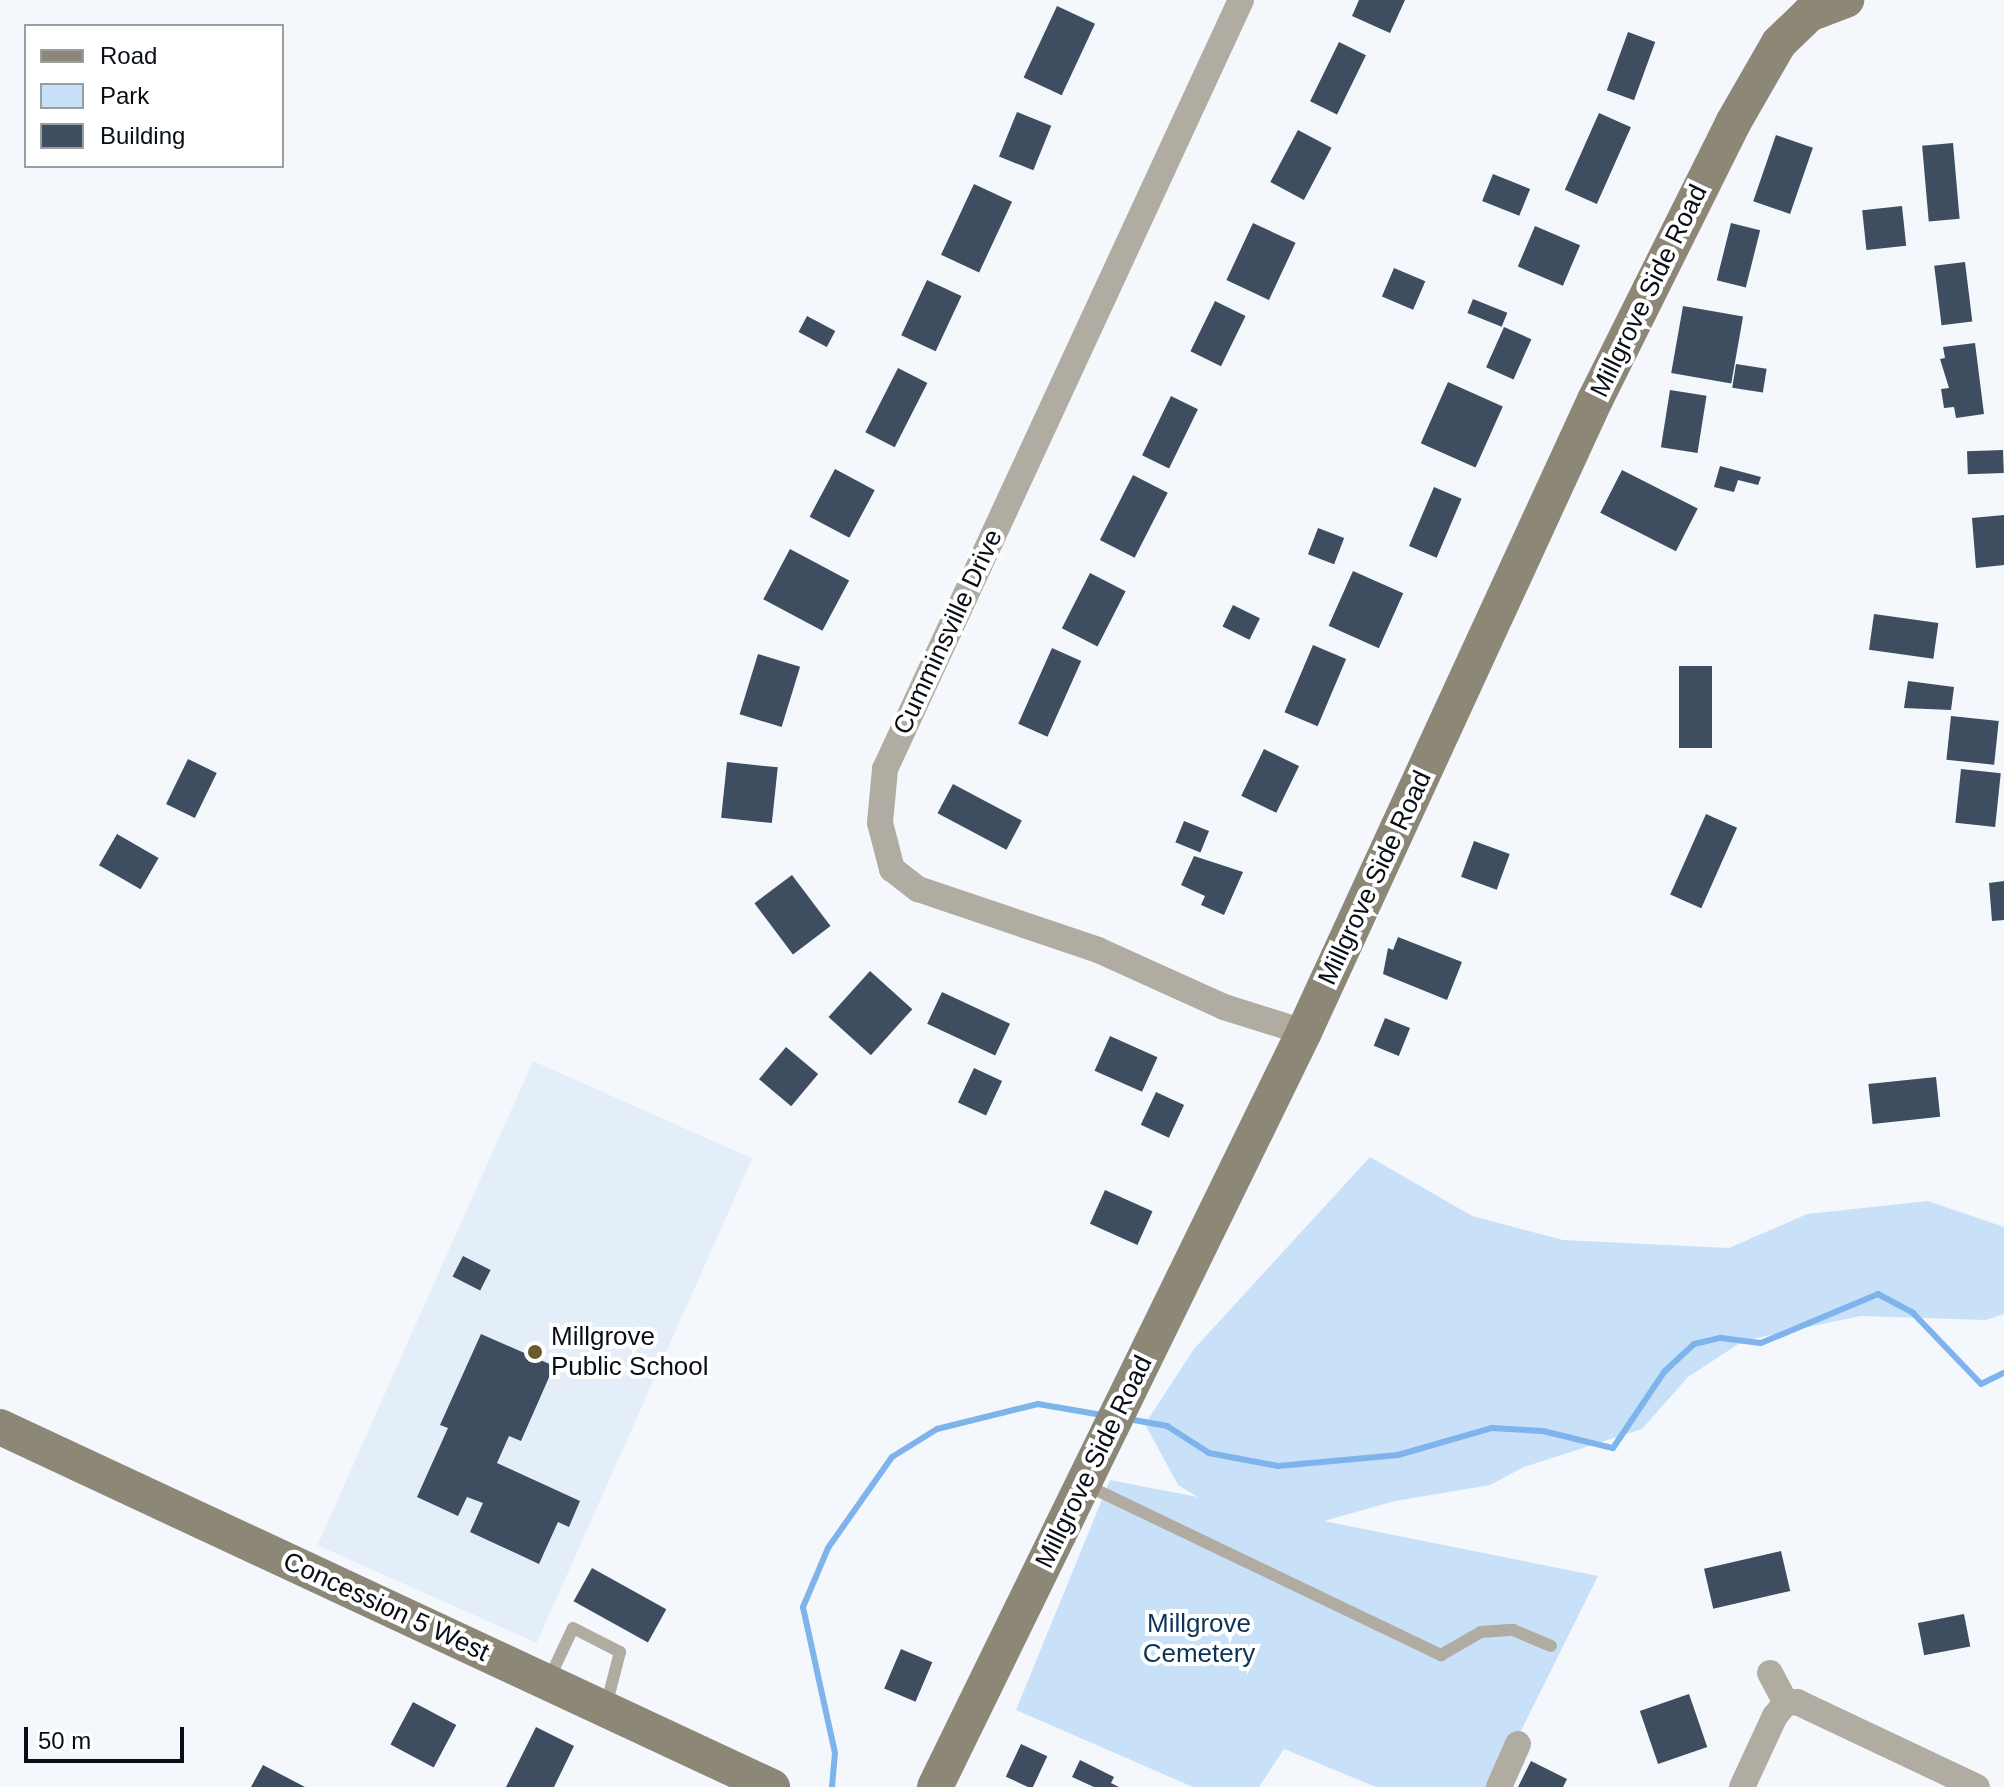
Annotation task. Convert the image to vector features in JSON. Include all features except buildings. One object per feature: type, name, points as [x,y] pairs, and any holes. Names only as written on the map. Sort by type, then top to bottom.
[{"type":"main road","name":"Millgrove Side Road","points":[[935,1787],[1304,1032],[1595,400],[1684,220],[1757,77],[1779,43],[1806,7],[1846,0]]},
{"type":"main road","name":"Concession 5 West","points":[[0,1427],[772,1787]]},
{"type":"street","name":"Cumminsville Drive","points":[[1241,0],[885,769],[880,823],[892,869],[918,889],[1098,950],[1224,1007],[1304,1032]]},
{"type":"street","points":[[1770,1673],[1786,1703]]},
{"type":"street","points":[[1742,1787],[1775,1716],[1786,1703]]},
{"type":"street","points":[[1786,1703],[1803,1705],[1977,1787]]},
{"type":"street","points":[[1499,1787],[1518,1744]]},
{"type":"lane","points":[[1083,1484],[1441,1655],[1481,1632],[1513,1630],[1551,1646]]},
{"type":"lane","points":[[547,1682],[573,1628],[620,1652],[605,1709]]},
{"type":"shaded area","name":"Millgrove Public School","points":[[533,1061],[752,1159],[537,1643],[317,1545]]},
{"type":"green space","name":"Millgrove Cemetery","points":[[1370,1157],[1472,1216],[1563,1240],[1729,1248],[1807,1214],[1928,1201],[2004,1227],[2004,1314],[1986,1320],[1860,1316],[1743,1341],[1688,1377],[1642,1429],[1524,1467],[1490,1485],[1395,1501],[1324,1521],[1598,1576],[1493,1787],[1376,1787],[1284,1749],[1259,1787],[1193,1787],[1016,1710],[1110,1480],[1198,1497],[1178,1485],[1145,1424],[1194,1349]]},
{"type":"waterway","points":[[1128,1419],[1167,1426],[1209,1453],[1278,1466],[1398,1455],[1492,1428],[1543,1431],[1613,1448],[1664,1372],[1694,1344],[1721,1338],[1761,1343],[1878,1294],[1913,1313],[1981,1384],[2004,1373]]},
{"type":"waterway","points":[[832,1787],[835,1753],[803,1607],[828,1548],[892,1457],[937,1429],[1038,1404],[1102,1415]]},
{"type":"place","name":"Millgrove Public School","points":[[535,1352]]}]
